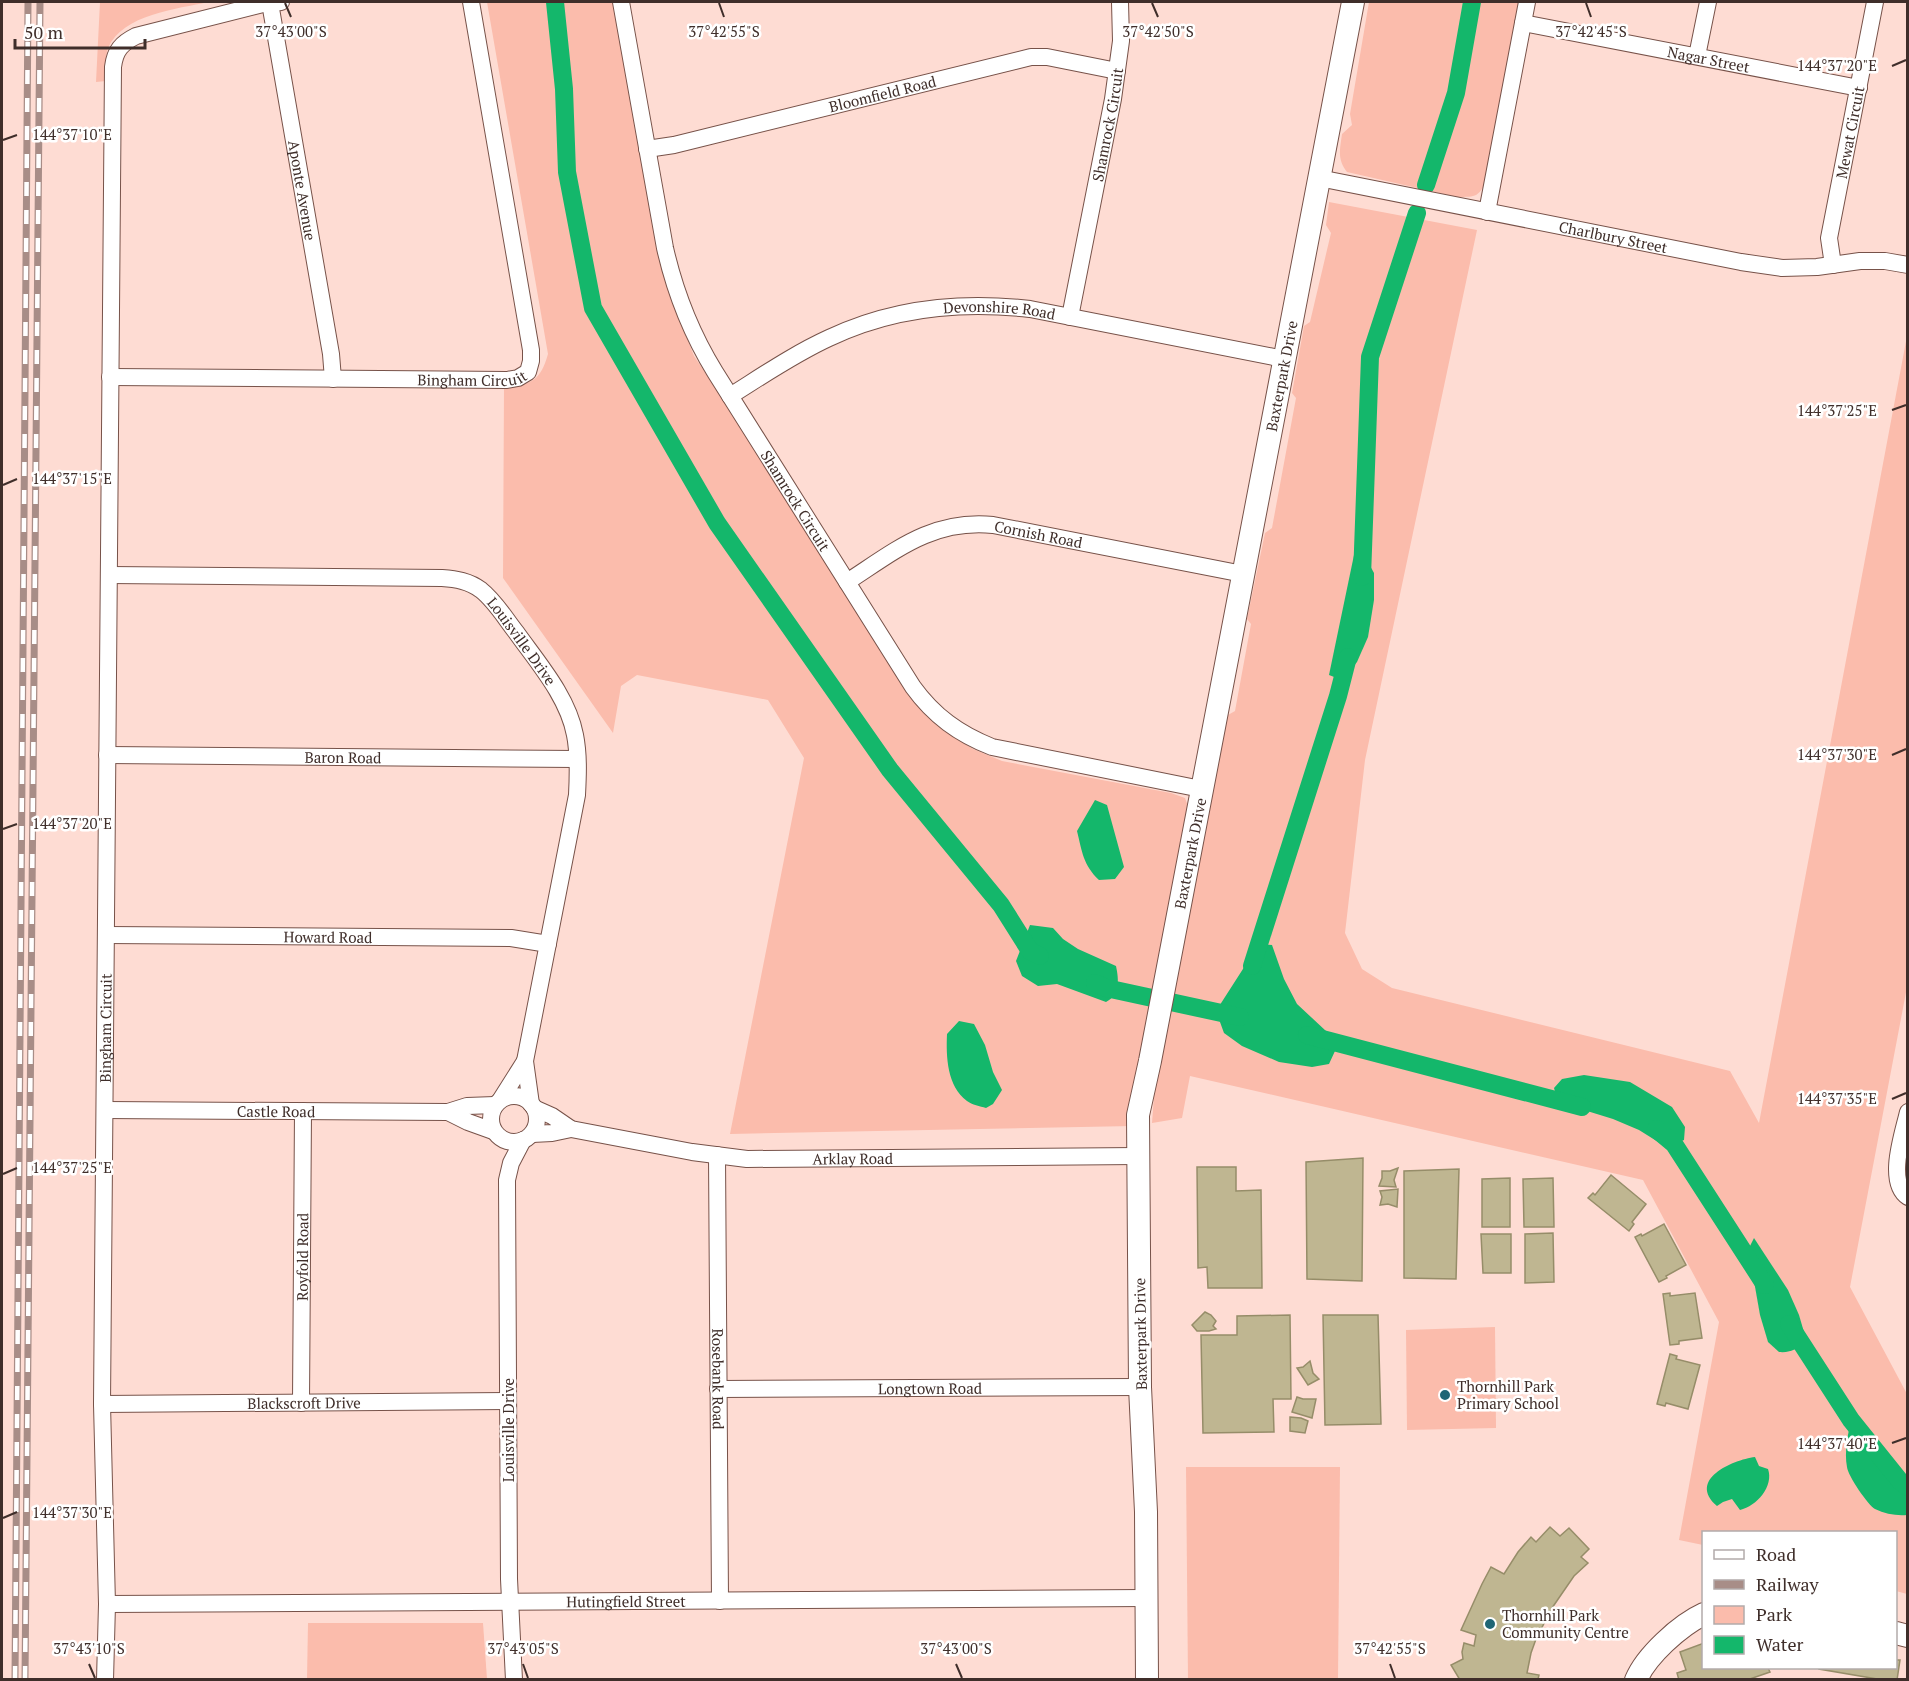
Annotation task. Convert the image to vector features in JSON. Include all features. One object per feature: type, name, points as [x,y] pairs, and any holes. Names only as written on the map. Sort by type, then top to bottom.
[{"type":"street","name":"Bingham Circuit","points":[[105,1680],[107,1604],[102,1404],[114,58],[119,46],[136,36],[275,2]]},
{"type":"street","name":"Aponte Avenue","points":[[275,2],[331,354],[333,379]]},
{"type":"street","name":"Bingham Circuit","points":[[110,377],[507,380],[518,378],[528,372],[531,350],[471,2]]},
{"type":"street","name":"Shamrock Circuit","points":[[621,2],[664,248],[674,283],[699,345],[923,701],[962,734],[992,747],[1201,789]]},
{"type":"street","name":"Shamrock Circuit","points":[[1070,317],[1117,71],[1121,41],[1120,2]]},
{"type":"street","name":"Baxterpark Drive","points":[[1343,2],[1347,36]]},
{"type":"street","name":"Baxterpark Drive","points":[[1147,1680],[1146,1512],[1140,1386],[1138,1115],[1353,2]]},
{"type":"street","points":[[1486,212],[1527,2]]},
{"type":"street","points":[[1697,56],[1708,2]]},
{"type":"street","name":"Mewat Circuit","points":[[1833,265],[1829,237],[1875,2]]},
{"type":"street","name":"Nagar Street","points":[[1523,22],[1859,88]]},
{"type":"street","name":"Bloomfield Road","points":[[647,150],[1022,58],[1047,57],[1117,71]]},
{"type":"street","name":"Charlbury Street","points":[[1319,178],[1741,262],[1782,268],[1816,267],[1860,261],[1885,261],[1908,265]]},
{"type":"street","name":"Devonshire Road","points":[[730,396],[812,346],[851,328],[887,316],[930,308],[980,305],[1030,309],[1284,358]]},
{"type":"street","name":"Cornish Road","points":[[847,582],[919,537],[945,527],[969,524],[993,525],[1243,574]]},
{"type":"street","name":"Louisville Drive","points":[[109,575],[442,578],[469,583],[494,602],[551,679],[575,735],[577,759],[577,795],[525,1061],[532,1106]]},
{"type":"street","name":"Baron Road","points":[[107,755],[577,759]]},
{"type":"street","name":"Howard Road","points":[[106,935],[511,938],[548,944]]},
{"type":"street","name":"Louisville Drive","points":[[498,1102],[525,1061]]},
{"type":"street","points":[[509,1096],[525,1098],[532,1106],[537,1119],[536,1127],[527,1137],[510,1142],[503,1140],[495,1133],[490,1120],[491,1112],[498,1102],[509,1096]]},
{"type":"street","name":"Castle Road","points":[[105,1110],[448,1112],[467,1106],[498,1102]]},
{"type":"street","name":"Arklay Road","points":[[532,1106],[571,1129]]},
{"type":"street","name":"Royfold Road","points":[[301,1403],[303,1111]]},
{"type":"street","name":"Castle Road","points":[[448,1112],[495,1133]]},
{"type":"street","points":[[1908,1112],[1895,1173],[1898,1185],[1908,1197]]},
{"type":"street","name":"Arklay Road","points":[[527,1137],[571,1129],[692,1152],[747,1159],[1138,1156]]},
{"type":"street","name":"Louisville Drive","points":[[495,1133],[507,1180]]},
{"type":"street","name":"Louisville Drive","points":[[514,1680],[510,1603],[507,1180],[511,1163],[527,1137]]},
{"type":"street","name":"Rosebank Road","points":[[717,1155],[720,1601]]},
{"type":"street","name":"Longtown Road","points":[[718,1389],[1140,1386]]},
{"type":"street","name":"Blackscroft Drive","points":[[102,1404],[508,1401]]},
{"type":"street","name":"Hutingfield Street","points":[[107,1604],[1146,1598]]},
{"type":"street","points":[[1636,1680],[1656,1651],[1677,1632],[1702,1615]]},
{"type":"green space","points":[[100,2],[209,2],[152,15],[126,27],[115,37],[108,48],[106,81],[96,82]]},
{"type":"green space","points":[[487,2],[615,2],[676,310],[694,356],[748,436],[913,699],[944,731],[973,749],[1002,761],[1171,793],[1185,798],[1190,812],[1133,1126],[730,1134],[804,758],[768,700],[637,675],[621,686],[613,733],[503,578],[504,388],[533,380],[542,371],[548,354]]},
{"type":"green space","points":[[1369,2],[1521,2],[1487,178],[1476,195],[1457,197],[1347,172],[1344,167],[1340,154],[1342,134],[1352,125],[1350,114]]},
{"type":"green space","points":[[1329,202],[1477,230],[1365,760],[1345,933],[1362,969],[1392,988],[1730,1071],[1759,1123],[1907,336],[1907,987],[1850,1287],[1907,1394],[1907,1594],[1897,1591],[1897,1531],[1702,1531],[1702,1545],[1679,1540],[1719,1322],[1643,1180],[1190,1076],[1182,1118],[1152,1123],[1154,1096],[1228,715],[1235,711],[1251,624],[1247,619],[1265,533],[1272,528],[1296,398],[1292,393],[1304,326],[1310,322],[1331,233],[1326,225]]},
{"type":"green space","points":[[1495,1327],[1496,1428],[1407,1430],[1406,1330]]},
{"type":"green space","points":[[1186,1467],[1340,1467],[1338,1679],[1188,1679]]},
{"type":"green space","points":[[308,1623],[483,1623],[487,1679],[307,1679]]},
{"type":"water","points":[[1363,553],[1374,573],[1374,600],[1368,637],[1357,662],[1342,680],[1329,675],[1354,555]]},
{"type":"water","points":[[1095,800],[1107,805],[1124,867],[1115,879],[1099,880],[1086,863],[1080,845],[1077,831]]},
{"type":"water","points":[[1030,925],[1053,928],[1063,939],[1078,949],[1116,966],[1118,982],[1111,999],[1106,1002],[1057,984],[1038,986],[1022,976],[1016,961]]},
{"type":"water","points":[[1259,944],[1272,945],[1284,979],[1297,1004],[1326,1031],[1335,1051],[1329,1064],[1312,1067],[1279,1062],[1242,1046],[1224,1033],[1216,1011]]},
{"type":"water","points":[[959,1021],[974,1024],[985,1045],[993,1072],[1002,1090],[993,1104],[986,1108],[967,1101],[960,1095],[949,1070],[947,1034]]},
{"type":"water","points":[[1584,1075],[1630,1082],[1672,1107],[1685,1127],[1684,1140],[1663,1145],[1639,1130],[1613,1119],[1558,1102],[1554,1088],[1562,1079]]},
{"type":"water","points":[[1754,1238],[1788,1290],[1799,1315],[1806,1339],[1798,1348],[1791,1351],[1779,1352],[1768,1342],[1760,1315],[1751,1264],[1750,1246]]},
{"type":"water","points":[[1851,1420],[1907,1487],[1907,1515],[1891,1514],[1875,1509],[1854,1483],[1846,1461]]},
{"type":"water","points":[[1755,1457],[1759,1466],[1768,1469],[1769,1482],[1763,1494],[1758,1500],[1740,1510],[1732,1499],[1717,1506],[1709,1497],[1707,1488],[1710,1480],[1725,1467]]},
{"type":"building","points":[[1363,1158],[1362,1281],[1307,1279],[1306,1162]]},
{"type":"building","points":[[1197,1167],[1236,1167],[1236,1191],[1261,1190],[1262,1288],[1208,1288],[1207,1267],[1198,1268]]},
{"type":"building","points":[[1398,1168],[1394,1180],[1396,1187],[1379,1186],[1382,1171]]},
{"type":"building","points":[[1459,1169],[1456,1279],[1404,1278],[1404,1171]]},
{"type":"building","points":[[1611,1175],[1646,1204],[1632,1222],[1634,1224],[1629,1231],[1588,1198],[1593,1193],[1595,1195]]},
{"type":"building","points":[[1510,1178],[1510,1227],[1482,1227],[1482,1179]]},
{"type":"building","points":[[1553,1178],[1554,1227],[1524,1227],[1523,1179]]},
{"type":"building","points":[[1398,1189],[1397,1207],[1388,1204],[1380,1205],[1382,1197],[1380,1191]]},
{"type":"building","points":[[1664,1224],[1686,1265],[1659,1282],[1635,1237],[1641,1234],[1642,1236]]},
{"type":"building","points":[[1553,1233],[1554,1282],[1525,1283],[1525,1234]]},
{"type":"building","points":[[1481,1234],[1511,1234],[1511,1273],[1483,1273]]},
{"type":"building","points":[[1670,1293],[1670,1296],[1695,1293],[1702,1338],[1679,1341],[1679,1344],[1670,1345],[1663,1294]]},
{"type":"building","points":[[1205,1312],[1216,1321],[1213,1326],[1216,1329],[1197,1331],[1192,1325]]},
{"type":"building","points":[[1290,1315],[1291,1399],[1273,1399],[1274,1432],[1203,1433],[1201,1335],[1237,1335],[1237,1316]]},
{"type":"building","points":[[1323,1315],[1378,1315],[1381,1424],[1325,1425]]},
{"type":"building","points":[[1670,1354],[1677,1356],[1676,1359],[1700,1365],[1688,1409],[1666,1403],[1665,1406],[1657,1404]]},
{"type":"building","points":[[1310,1361],[1313,1373],[1319,1379],[1308,1385],[1297,1368],[1303,1367]]},
{"type":"building","points":[[1297,1397],[1316,1399],[1312,1418],[1292,1412]]},
{"type":"building","points":[[1290,1417],[1308,1421],[1305,1433],[1290,1431]]},
{"type":"building","points":[[1550,1527],[1560,1536],[1569,1528],[1589,1549],[1581,1557],[1588,1563],[1574,1576],[1552,1608],[1531,1653],[1527,1673],[1539,1675],[1538,1679],[1558,1680],[1460,1680],[1451,1665],[1463,1659],[1464,1643],[1474,1646],[1476,1635],[1461,1630],[1491,1567],[1504,1574],[1531,1537],[1536,1542]]},
{"type":"building","points":[[1702,1644],[1702,1669],[1768,1669],[1770,1672],[1747,1680],[1679,1680],[1677,1673],[1686,1670],[1680,1652]]},
{"type":"building","points":[[1897,1660],[1900,1660],[1897,1680],[1883,1680],[1819,1669],[1897,1669]]},
{"type":"waterway","points":[[555,2],[564,89],[567,172],[593,308],[717,523],[890,770],[1001,905],[1030,951],[1040,956]]},
{"type":"waterway","points":[[1426,185],[1456,93],[1472,2]]},
{"type":"waterway","points":[[1362,577],[1370,357],[1417,213]]},
{"type":"waterway","points":[[1252,966],[1338,696],[1348,657]]},
{"type":"waterway","points":[[1095,983],[1106,988],[1240,1017]]},
{"type":"waterway","points":[[1307,1035],[1582,1107]]},
{"type":"waterway","points":[[1656,1129],[1674,1144],[1765,1285]]},
{"type":"waterway","points":[[1789,1324],[1851,1420],[1900,1481],[1908,1487]]},
{"type":"railway","points":[[15,1680],[28,2]]},
{"type":"railway","points":[[25,1680],[40,2]]},
{"type":"place","name":"Thornhill Park Primary School","points":[[1445,1395]]},
{"type":"place","name":"Thornhill Park Community Centre","points":[[1490,1624]]}]
